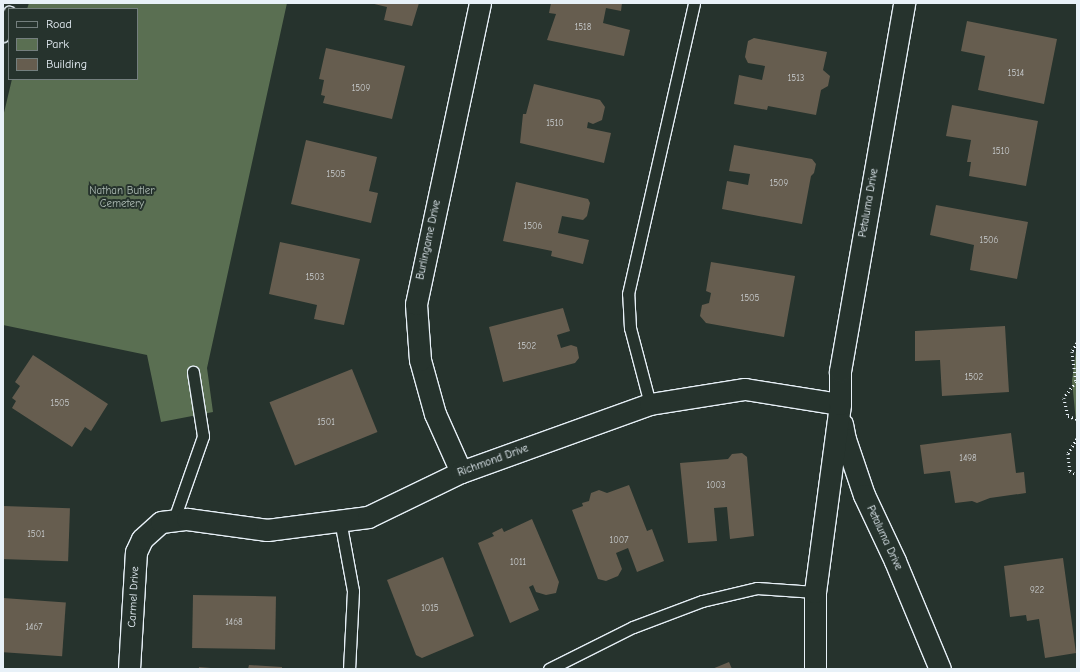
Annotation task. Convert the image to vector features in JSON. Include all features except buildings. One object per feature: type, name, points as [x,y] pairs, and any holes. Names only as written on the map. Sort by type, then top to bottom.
[{"type":"street","name":"Burlingame Drive","points":[[460,472],[434,414],[420,360],[416,304],[480,3]]},
{"type":"street","name":"Petaluma Drive","points":[[815,669],[815,592],[840,404],[840,371],[904,3]]},
{"type":"street","name":"Richmond Drive","points":[[150,529],[161,522],[174,519],[267,530],[368,517],[460,472],[650,404],[745,389],[840,404]]},
{"type":"street","name":"Petaluma Drive","points":[[840,404],[845,439],[864,495],[895,561],[940,669]]},
{"type":"street","name":"Carmel Drive","points":[[129,669],[136,552],[142,539],[150,529]]},
{"type":"lane","points":[[650,404],[630,328],[628,294],[694,3]]},
{"type":"lane","points":[[3,37],[8,16]]},
{"type":"lane","points":[[174,519],[204,436],[193,372]]},
{"type":"lane","points":[[340,520],[354,591],[349,669]]},
{"type":"lane","points":[[549,669],[633,627],[702,601],[757,588],[815,592]]},
{"type":"path","points":[[1077,344],[1072,352],[1076,382],[1064,398],[1068,416],[1077,419]]},
{"type":"path","points":[[1077,439],[1068,454],[1070,471],[1077,475]]},
{"type":"green space","name":"Nathan Butler Cemetery","points":[[29,3],[287,3],[207,368],[213,412],[161,422],[147,355],[3,325],[3,117],[12,80],[138,80],[138,8],[27,8]]},
{"type":"green space","points":[[1077,343],[1077,432],[1072,381]]}]
